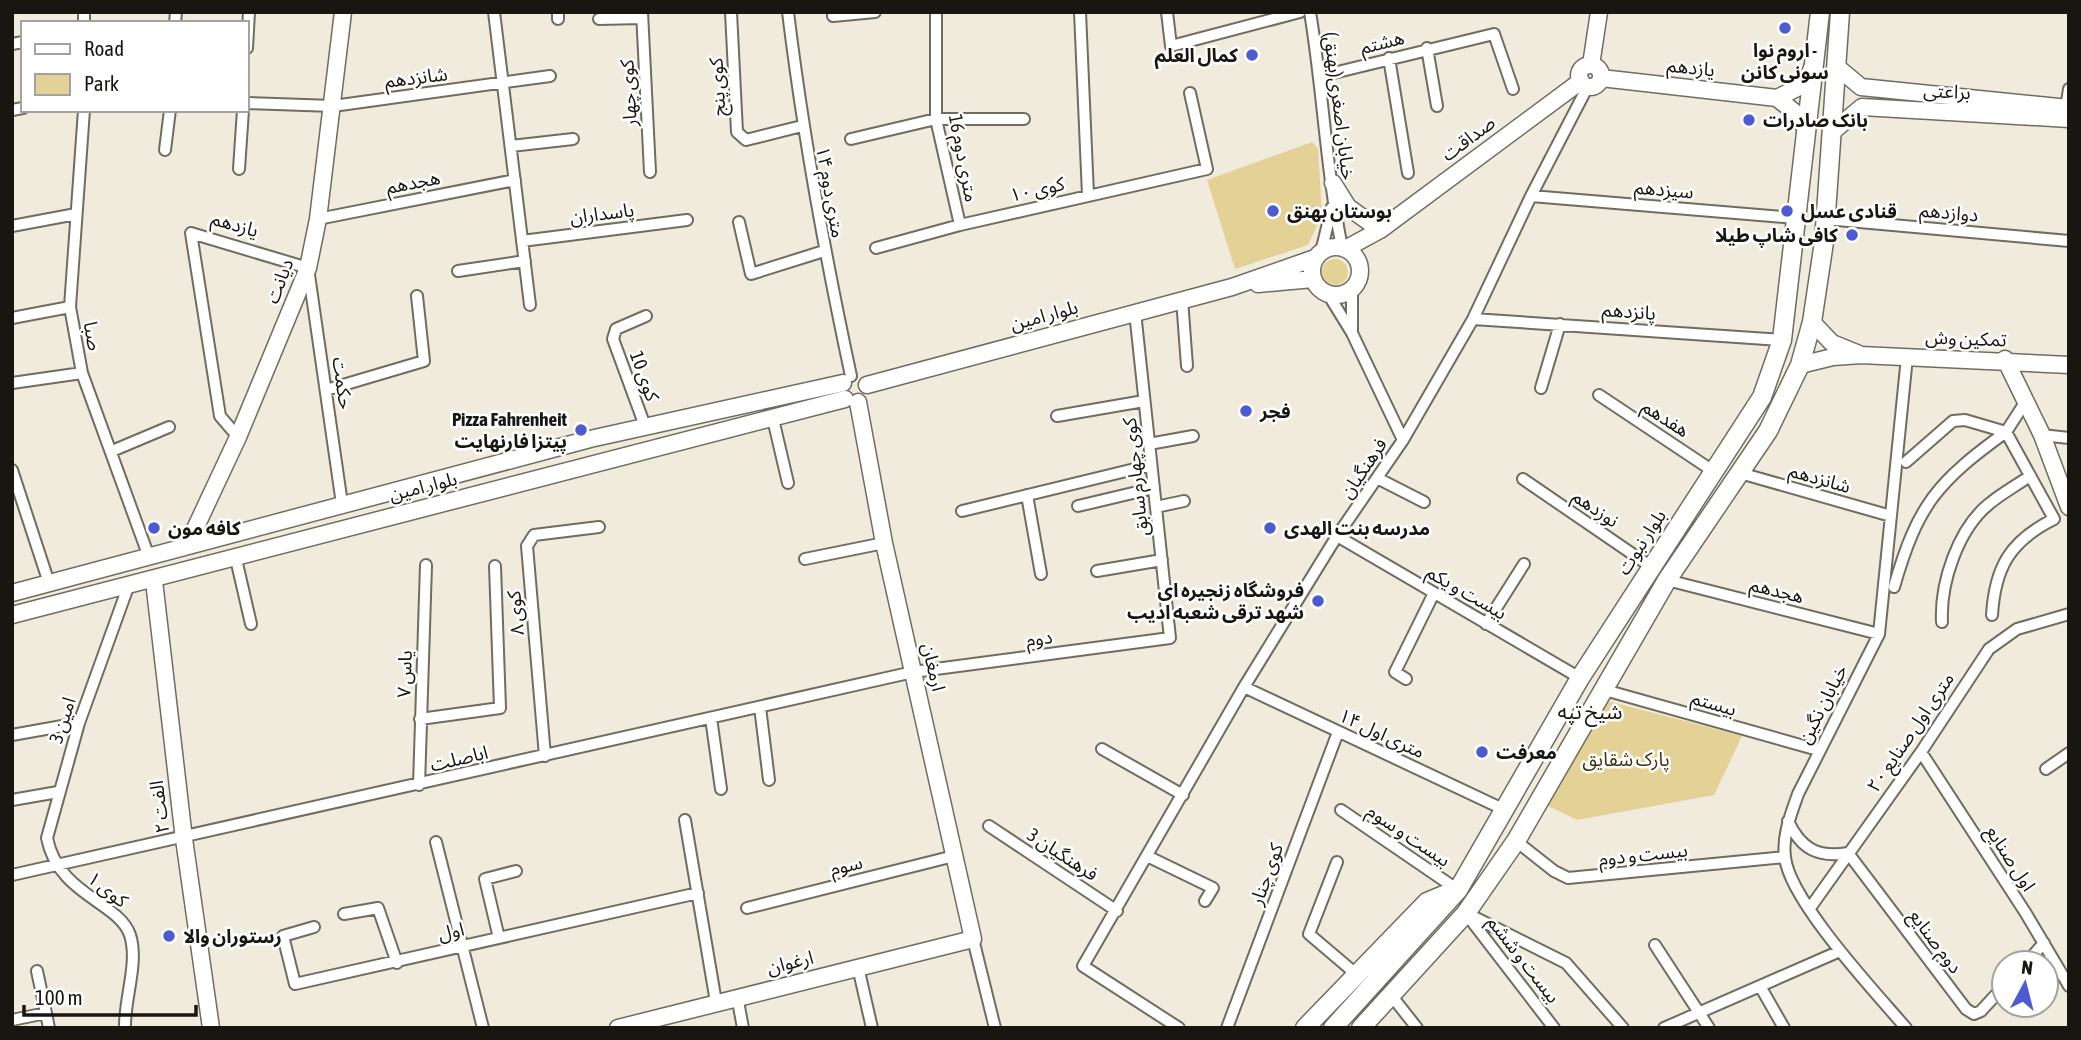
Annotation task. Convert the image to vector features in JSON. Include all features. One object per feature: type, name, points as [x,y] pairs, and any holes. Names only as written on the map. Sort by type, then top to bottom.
[{"type":"main road","name":"بلوار نبوت","points":[[1333,1028],[1458,890],[1580,678],[1650,566],[1762,397],[1774,370],[1782,340],[1820,12]]},
{"type":"main road","points":[[1362,1028],[1466,913],[1516,841],[1667,580],[1768,431],[1800,365],[1812,322],[1824,242],[1840,12]]},
{"type":"main road","points":[[1800,182],[1805,194],[1819,194],[1827,185]]},
{"type":"main road","points":[[1793,243],[1802,234],[1809,233],[1824,242]]},
{"type":"main road","points":[[1305,1028],[1427,902],[1458,890]]},
{"type":"street","points":[[248,30],[249,12]]},
{"type":"street","name":"دیانت","points":[[187,546],[238,437],[309,268],[318,219],[343,12]]},
{"type":"street","points":[[494,12],[530,305]]},
{"type":"street","name":"کوی پنج","points":[[731,12],[737,132],[746,140],[802,126]]},
{"type":"street","name":"۱۴ متری دوم","points":[[788,12],[802,126],[849,390]]},
{"type":"street","points":[[833,16],[875,12]]},
{"type":"street","name":"16 متری دوم","points":[[936,12],[936,119],[960,225]]},
{"type":"street","points":[[1080,12],[1088,195]]},
{"type":"street","points":[[1167,12],[1171,46],[1300,12]]},
{"type":"street","name":"خیابان اصغری(بهنق)","points":[[1310,12],[1321,76],[1333,204]]},
{"type":"street","points":[[1590,78],[1599,12]]},
{"type":"street","points":[[598,19],[642,15]]},
{"type":"street","name":"کوی چهار","points":[[642,15],[650,172]]},
{"type":"street","name":"هشتم","points":[[1321,76],[1427,48],[1494,34],[1513,89]]},
{"type":"street","points":[[1427,48],[1437,106]]},
{"type":"street","points":[[1390,58],[1408,173]]},
{"type":"street","points":[[1805,128],[1798,115],[1777,98],[1804,84],[1814,64]]},
{"type":"street","name":"براعتی","points":[[1837,67],[1861,87],[2068,112]]},
{"type":"street","name":"شانزدهم","points":[[248,103],[333,106],[550,76]]},
{"type":"street","name":"یازدهم","points":[[1590,78],[1777,98]]},
{"type":"street","name":"فرهنگیان","points":[[1180,1028],[1083,966],[1118,911],[1244,687],[1337,536],[1403,440],[1474,319],[1590,78]]},
{"type":"street","name":"صداقت","points":[[1343,248],[1380,230],[1590,78]]},
{"type":"street","points":[[2068,112],[2069,89]]},
{"type":"street","name":"کوی ۱۰","points":[[876,248],[960,225],[1207,169],[1190,93]]},
{"type":"street","name":"براعتی","points":[[1832,132],[1863,107],[2068,112]]},
{"type":"street","name":"صبا","points":[[84,112],[70,307],[82,373],[149,557]]},
{"type":"street","points":[[165,150],[170,112]]},
{"type":"street","points":[[239,169],[243,112]]},
{"type":"street","points":[[851,139],[936,119],[1024,119]]},
{"type":"street","points":[[511,146],[573,139]]},
{"type":"street","name":"هجدهم","points":[[318,219],[515,180]]},
{"type":"street","points":[[1333,183],[1348,207],[1380,230]]},
{"type":"street","name":"سیزدهم","points":[[1531,196],[1795,218]]},
{"type":"street","points":[[1328,294],[1341,295],[1352,289],[1359,279],[1360,267],[1357,259],[1343,248],[1333,204]]},
{"type":"street","points":[[1333,204],[1313,279],[1319,288],[1328,294],[1352,333],[1403,440]]},
{"type":"street","points":[[12,226],[76,214]]},
{"type":"street","name":"دوازدهم","points":[[1826,219],[2069,241]]},
{"type":"street","name":"پاسداران","points":[[522,241],[687,220]]},
{"type":"street","points":[[740,222],[751,274],[824,251]]},
{"type":"street","name":"صداقت","points":[[1360,267],[1380,230]]},
{"type":"street","name":"یازدهم","points":[[238,437],[220,416],[191,233],[309,268]]},
{"type":"street","points":[[1231,287],[1343,248]]},
{"type":"street","points":[[458,271],[525,261]]},
{"type":"street","name":"حکمت","points":[[309,268],[342,504]]},
{"type":"street","points":[[1231,287],[1313,279]]},
{"type":"street","name":"بلوار امین","points":[[12,593],[645,426],[849,390],[865,397],[867,385],[1231,287]]},
{"type":"street","points":[[1352,289],[1352,333]]},
{"type":"street","points":[[326,390],[424,361],[417,296]]},
{"type":"street","points":[[1182,299],[1187,366]]},
{"type":"street","points":[[12,318],[70,307]]},
{"type":"street","name":"کوی چهارم سابق","points":[[1135,312],[1170,638]]},
{"type":"street","name":"کوی 10","points":[[645,426],[613,339],[616,329],[646,316]]},
{"type":"street","name":"پانزدهم","points":[[1474,319],[1782,340]]},
{"type":"street","points":[[1812,322],[1832,343],[1861,355]]},
{"type":"street","points":[[1541,388],[1560,324]]},
{"type":"street","points":[[1800,365],[1833,357],[1861,355]]},
{"type":"street","name":"تمکین وش","points":[[1861,355],[2005,359],[2069,365]]},
{"type":"street","name":"خیابان نگین","points":[[1906,1028],[1840,951],[1790,878],[1785,857],[1788,821],[1818,750],[1879,634],[1907,357]]},
{"type":"street","points":[[2005,359],[2042,435],[2069,507]]},
{"type":"street","points":[[12,383],[82,373]]},
{"type":"street","name":"بلوار امین","points":[[12,615],[154,581],[346,527],[773,419],[849,390]]},
{"type":"street","name":"ارمغان","points":[[849,390],[973,939]]},
{"type":"street","name":"هفدهم","points":[[1599,395],[1713,471]]},
{"type":"street","points":[[1056,416],[1144,401]]},
{"type":"street","points":[[1894,587],[1908,540],[1942,483],[1963,463],[2006,432],[2026,401]]},
{"type":"street","points":[[773,419],[788,483]]},
{"type":"street","points":[[1906,462],[1953,421],[1965,420],[2006,432],[2054,519],[2035,528],[2013,546],[1993,589],[1992,615]]},
{"type":"street","points":[[111,451],[169,427]]},
{"type":"street","points":[[2042,435],[2069,438]]},
{"type":"street","points":[[1149,444],[1193,436]]},
{"type":"street","points":[[962,511],[1151,465]]},
{"type":"street","points":[[12,470],[49,583]]},
{"type":"street","name":"شانزدهم","points":[[1740,473],[1891,516]]},
{"type":"street","points":[[1942,622],[1944,581],[1952,559],[1987,505],[2030,476]]},
{"type":"street","points":[[1377,478],[1424,502]]},
{"type":"street","name":"نوزدهم","points":[[1523,479],[1650,566]]},
{"type":"street","points":[[1079,506],[1154,488]]},
{"type":"street","points":[[1027,495],[1041,574]]},
{"type":"street","points":[[1156,507],[1184,501]]},
{"type":"street","points":[[342,504],[346,527]]},
{"type":"street","name":"کوی ۸","points":[[545,756],[527,546],[534,534],[599,527]]},
{"type":"street","name":"بیست و یکم","points":[[1337,536],[1580,678]]},
{"type":"street","points":[[805,559],[884,543]]},
{"type":"street","points":[[236,559],[251,624]]},
{"type":"street","points":[[1097,571],[1162,560]]},
{"type":"street","points":[[1486,624],[1524,564]]},
{"type":"street","name":"یاس ۷","points":[[419,785],[426,565]]},
{"type":"street","points":[[420,719],[500,708],[495,566]]},
{"type":"street","name":"هجدهم","points":[[1667,580],[1879,634]]},
{"type":"street","name":"الفت ۲","points":[[154,581],[184,839],[211,1028]]},
{"type":"street","name":"امین 3","points":[[58,865],[51,856],[47,838],[58,792],[79,723],[128,587]]},
{"type":"street","points":[[1406,679],[1395,672],[1434,593]]},
{"type":"street","name":"۲۰ متری اول صنایع","points":[[1810,908],[1921,752],[1978,661],[1994,643],[2017,629],[2069,614]]},
{"type":"street","name":"دوم","points":[[913,672],[1170,638]]},
{"type":"street","name":"اباصلت","points":[[12,875],[184,839],[913,672]]},
{"type":"street","name":"۱۴ متری اول","points":[[1244,687],[1505,810]]},
{"type":"street","name":"بیستم","points":[[1601,690],[1818,750]]},
{"type":"street","points":[[760,707],[769,780]]},
{"type":"street","points":[[711,718],[721,789]]},
{"type":"street","points":[[12,735],[79,723]]},
{"type":"street","name":"کوی چنار","points":[[1227,1028],[1338,732]]},
{"type":"street","points":[[1102,749],[1183,795]]},
{"type":"street","name":"اول صنایع","points":[[1921,752],[2069,986]]},
{"type":"street","points":[[2046,769],[2069,753]]},
{"type":"street","points":[[12,800],[58,792]]},
{"type":"street","name":"بیست و سوم","points":[[1341,810],[1458,890]]},
{"type":"street","points":[[685,820],[716,1002]]},
{"type":"street","points":[[1788,821],[1796,839],[1811,851],[1829,856],[1848,853]]},
{"type":"street","name":"فرهنگیان 3","points":[[989,826],[1118,911]]},
{"type":"street","name":"بیست و دوم","points":[[1516,841],[1553,871],[1568,878],[1785,857]]},
{"type":"street","points":[[436,842],[483,1028]]},
{"type":"street","name":"دوم صنایع","points":[[1848,853],[1966,1009],[1974,1014],[1990,1001]]},
{"type":"street","name":"سوم","points":[[747,908],[954,856]]},
{"type":"street","points":[[1149,857],[1213,888],[1205,901]]},
{"type":"street","points":[[1337,862],[1309,934],[1356,974]]},
{"type":"street","name":"کوی ۱","points":[[58,865],[76,888],[125,924],[130,934],[132,960],[125,1028]]},
{"type":"street","points":[[499,938],[485,879],[516,871]]},
{"type":"street","name":"اول","points":[[314,928],[284,934],[282,938],[295,984],[698,893]]},
{"type":"street","points":[[344,914],[378,908],[397,963]]},
{"type":"street","points":[[1466,913],[1566,963],[1623,1028]]},
{"type":"street","name":"بیست و ششم","points":[[1466,913],[1554,1028]]},
{"type":"street","points":[[973,939],[995,1028]]},
{"type":"street","name":"ارغوان","points":[[618,1028],[652,1023],[737,996],[973,939]]},
{"type":"street","points":[[2039,949],[2044,943]]},
{"type":"street","points":[[1654,945],[1709,1028]]},
{"type":"street","points":[[1664,1028],[1840,951]]},
{"type":"street","points":[[858,967],[872,1028]]},
{"type":"street","points":[[37,971],[49,1028]]},
{"type":"street","points":[[1760,986],[1784,1028]]},
{"type":"street","points":[[1391,995],[1417,1028]]},
{"type":"street","points":[[737,996],[743,1028]]},
{"type":"street","points":[[12,1020],[46,1013]]},
{"type":"green space","points":[[1312,142],[1318,149],[1322,215],[1308,245],[1235,269],[1207,180]]},
{"type":"green space","points":[[1335,259],[1344,263],[1348,272],[1344,281],[1335,285],[1326,281],[1322,272],[1326,263]]},
{"type":"green space","name":"پارک شقایق","points":[[1600,699],[1742,736],[1714,795],[1577,820],[1540,802]]},
{"type":"place","name":"اروم نوا - سونی کانن","points":[[1785,28]]},
{"type":"place","name":"کمال العلم","points":[[1252,55]]},
{"type":"place","name":"بانک صادرات","points":[[1749,120]]},
{"type":"place","name":"بوستان بهنق","points":[[1273,211]]},
{"type":"place","name":"قنادی عسل","points":[[1787,211]]},
{"type":"place","name":"کافی شاپ طیلا","points":[[1852,235]]},
{"type":"place","name":"فجر","points":[[1246,411]]},
{"type":"place","name":"Pizza Fahrenheit پیتزا فارنهایت","points":[[581,430]]},
{"type":"place","name":"کافه مون","points":[[154,528]]},
{"type":"place","name":"مدرسه بنت الهدی","points":[[1270,528]]},
{"type":"place","name":"فروشگاه زنجیره ای شهد ترقی شعبه ادیب","points":[[1318,601]]},
{"type":"place","name":"معرفت","points":[[1482,752]]},
{"type":"place","name":"رستوران والا","points":[[169,936]]},
{"type":"district","name":"شیخ تپه","points":[[1590,712]]}]
